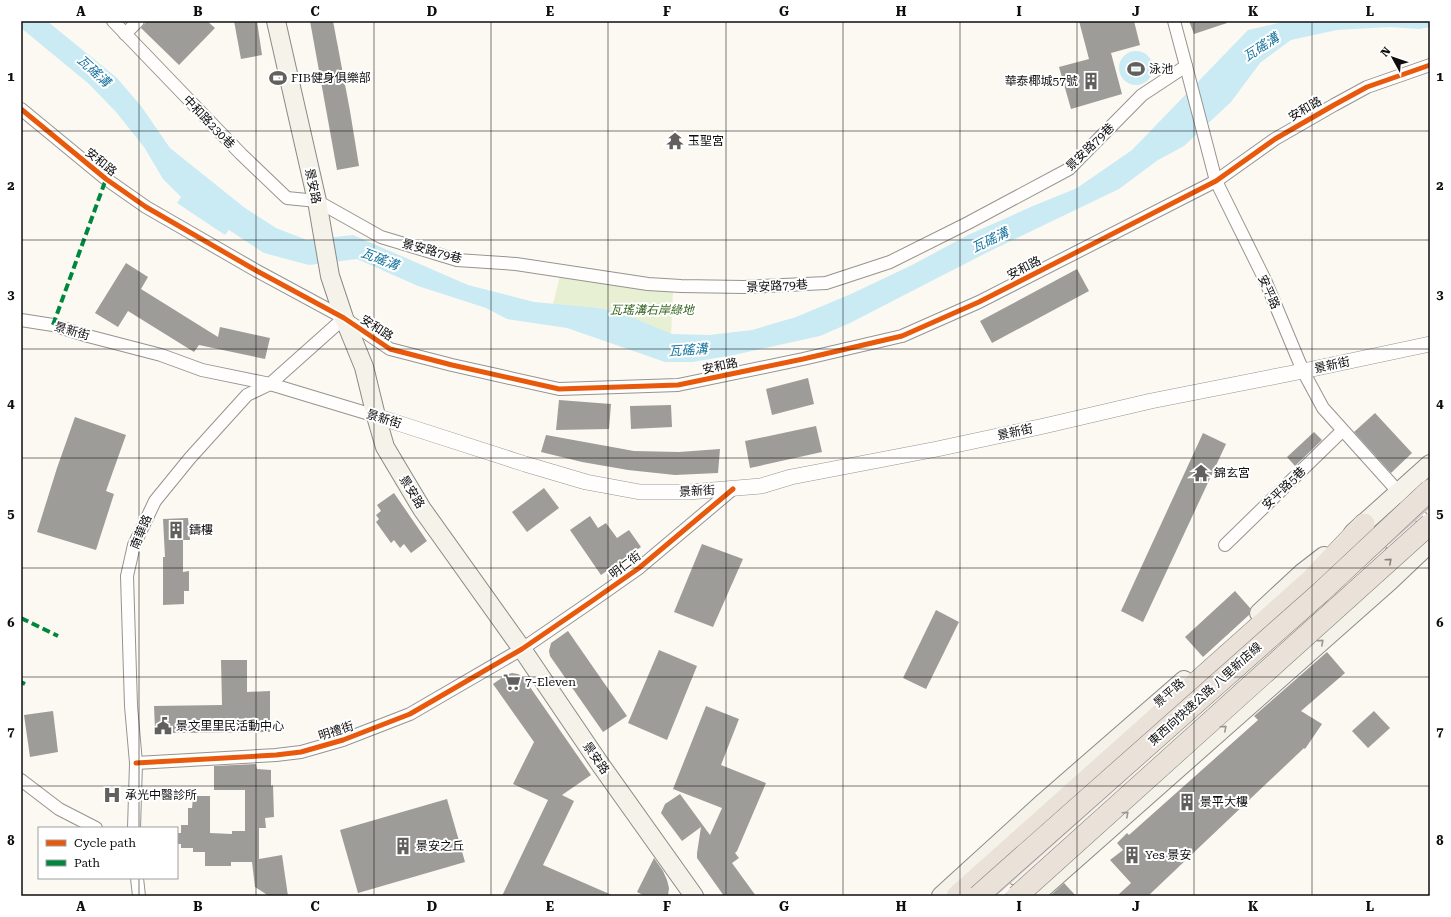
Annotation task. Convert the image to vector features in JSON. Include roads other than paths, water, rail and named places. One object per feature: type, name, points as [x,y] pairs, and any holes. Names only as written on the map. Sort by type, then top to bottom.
[{"type":"highway","name":"東西向快速公路 八里新店線","points":[[978,896],[1320,593],[1430,490]]},
{"type":"highway","points":[[957,896],[1310,580],[1364,524]]},
{"type":"highway","name":"東西向快速公路 八里新店線","points":[[1017,896],[1430,524]]},
{"type":"main road","name":"景安路","points":[[276,21],[317,201],[330,276],[344,318],[364,367],[385,447],[422,509],[522,649],[600,764],[694,896]]},
{"type":"main road","name":"景平路","points":[[941,896],[1044,802],[1206,661],[1302,573],[1364,524],[1430,464]]},
{"type":"main road","name":"景平路","points":[[993,896],[1357,576],[1377,547],[1398,494]]},
{"type":"main road","points":[[1034,896],[1390,581],[1430,543]]},
{"type":"street","name":"中和路230巷","points":[[113,21],[241,154],[287,198],[317,201]]},
{"type":"street","points":[[125,34],[138,21]]},
{"type":"street","name":"安平路","points":[[1174,21],[1216,181],[1265,280],[1303,371],[1323,408],[1398,494],[1430,527]]},
{"type":"street","name":"安和路","points":[[21,109],[106,179],[146,207],[257,272],[344,318],[390,349],[452,365],[559,389],[678,385],[803,359],[902,336],[979,302],[1216,181],[1275,139],[1367,87],[1430,65]]},
{"type":"street","name":"景安路79巷","points":[[317,201],[380,237],[457,260],[516,264],[648,284],[744,287],[826,283],[890,262],[1070,169],[1142,95],[1186,66]]},
{"type":"street","name":"南華路","points":[[134,827],[136,763],[131,706],[127,576],[134,545],[155,501],[190,458],[247,395],[270,384],[344,318]]},
{"type":"street","name":"景新街","points":[[21,320],[53,325],[88,336],[161,355],[202,370],[270,384],[586,482],[640,492],[689,492],[761,486],[791,477],[1036,428],[1151,400],[1303,371],[1430,344]]},
{"type":"street","name":"安平路5巷","points":[[1225,545],[1342,431]]},
{"type":"street","name":"明仁街","points":[[522,649],[640,568],[733,489]]},
{"type":"street","name":"明禮街","points":[[136,763],[276,755],[301,752],[343,740],[410,714],[522,649]]},
{"type":"street","points":[[21,780],[59,809],[94,827]]},
{"type":"street","points":[[136,879],[139,896]]},
{"type":"water","name":"瓦磘溝","points":[[21,21],[47,21],[117,78],[141,106],[170,148],[245,208],[276,228],[307,240],[353,235],[468,285],[534,302],[599,308],[626,315],[672,334],[709,335],[752,330],[796,317],[851,294],[912,265],[968,235],[1077,188],[1132,150],[1248,30],[1287,21],[1430,21],[1430,27],[1419,29],[1390,27],[1337,30],[1291,40],[1260,63],[1231,102],[1184,146],[1158,160],[1119,189],[986,253],[850,323],[820,336],[734,355],[692,362],[665,362],[567,328],[507,319],[486,308],[418,286],[357,259],[309,265],[264,253],[229,230],[225,235],[177,203],[181,197],[163,179],[144,147],[116,112],[89,84],[21,28]]},
{"type":"water","name":"泳池","points":[[1133,51],[1139,51],[1143,52],[1150,58],[1153,68],[1152,75],[1146,82],[1139,85],[1133,85],[1129,84],[1122,78],[1119,71],[1119,65],[1120,61],[1126,54]]},
{"type":"railway","points":[[994,896],[1430,506]]},
{"type":"railway","points":[[1005,896],[1430,517]]},
{"type":"place","name":"泳池","points":[[1136,69]]},
{"type":"place","name":"FIB健身俱樂部","points":[[278,78]]},
{"type":"place","name":"華泰椰城57號","points":[[1091,81]]},
{"type":"place","name":"玉聖宮","points":[[675,141]]},
{"type":"place","name":"錦玄宮","points":[[1201,473]]},
{"type":"place","name":"鑄樓","points":[[176,530]]},
{"type":"place","name":"7-Eleven","points":[[512,682]]},
{"type":"place","name":"景文里里民活動中心","points":[[163,726]]},
{"type":"place","name":"承光中醫診所","points":[[112,795]]},
{"type":"place","name":"景平大樓","points":[[1187,802]]},
{"type":"place","name":"景安之丘","points":[[403,846]]},
{"type":"place","name":"Yes 景安","points":[[1132,855]]},
{"type":"park label","name":"瓦瑤溝右岸綠地","points":[[652,310]]}]
